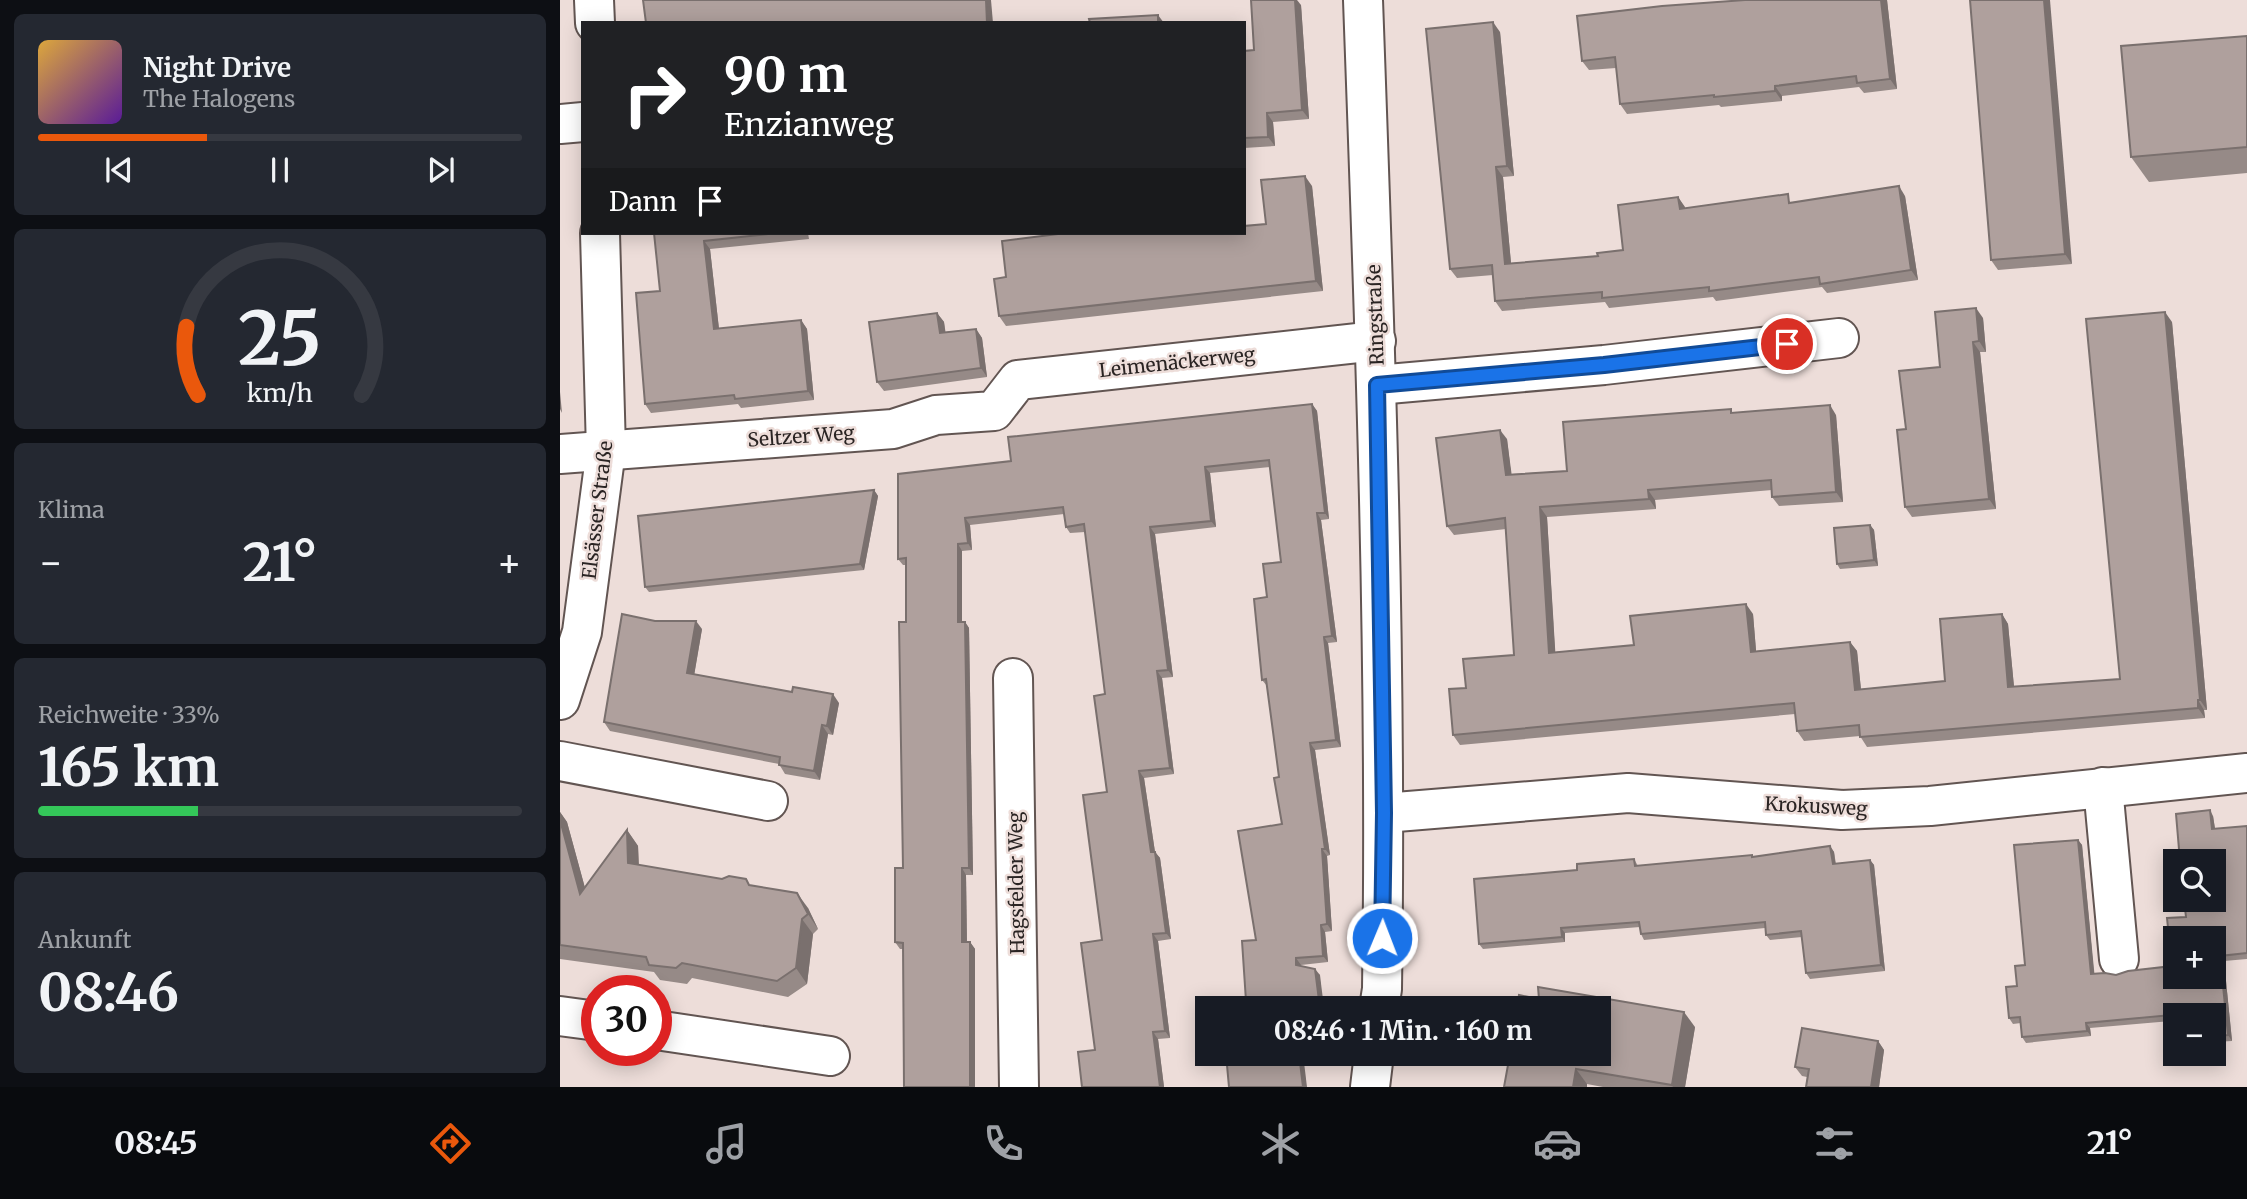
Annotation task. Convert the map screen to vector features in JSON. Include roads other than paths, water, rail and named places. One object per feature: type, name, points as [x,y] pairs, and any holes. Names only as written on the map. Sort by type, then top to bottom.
[{"type":"street","points":[[594,0],[595,21]]},
{"type":"street","name":"Ringstraße","points":[[1363,0],[1377,385],[1384,813],[1381,996]]},
{"type":"street","points":[[560,124],[581,122]]},
{"type":"street","name":"Elsässer Straße","points":[[560,700],[582,632],[606,450],[600,235]]},
{"type":"street","points":[[1377,385],[1604,365],[1839,338]]},
{"type":"street","name":"Leimenäckerweg","points":[[994,411],[1018,380],[1376,341]]},
{"type":"street","name":"Seltzer Weg","points":[[560,454],[893,429],[936,415],[994,411]]},
{"type":"street","name":"Hagsfelder Weg","points":[[1013,678],[1019,1087]]},
{"type":"street","points":[[560,761],[768,800]]},
{"type":"street","name":"Krokusweg","points":[[1384,813],[1628,793],[1842,810],[1930,806],[2247,773]]},
{"type":"street","points":[[2103,787],[2119,959]]},
{"type":"street","points":[[560,1016],[581,1019]]},
{"type":"street","points":[[672,1032],[830,1056]]},
{"type":"street","points":[[1370,1087],[1373,1066]]}]
